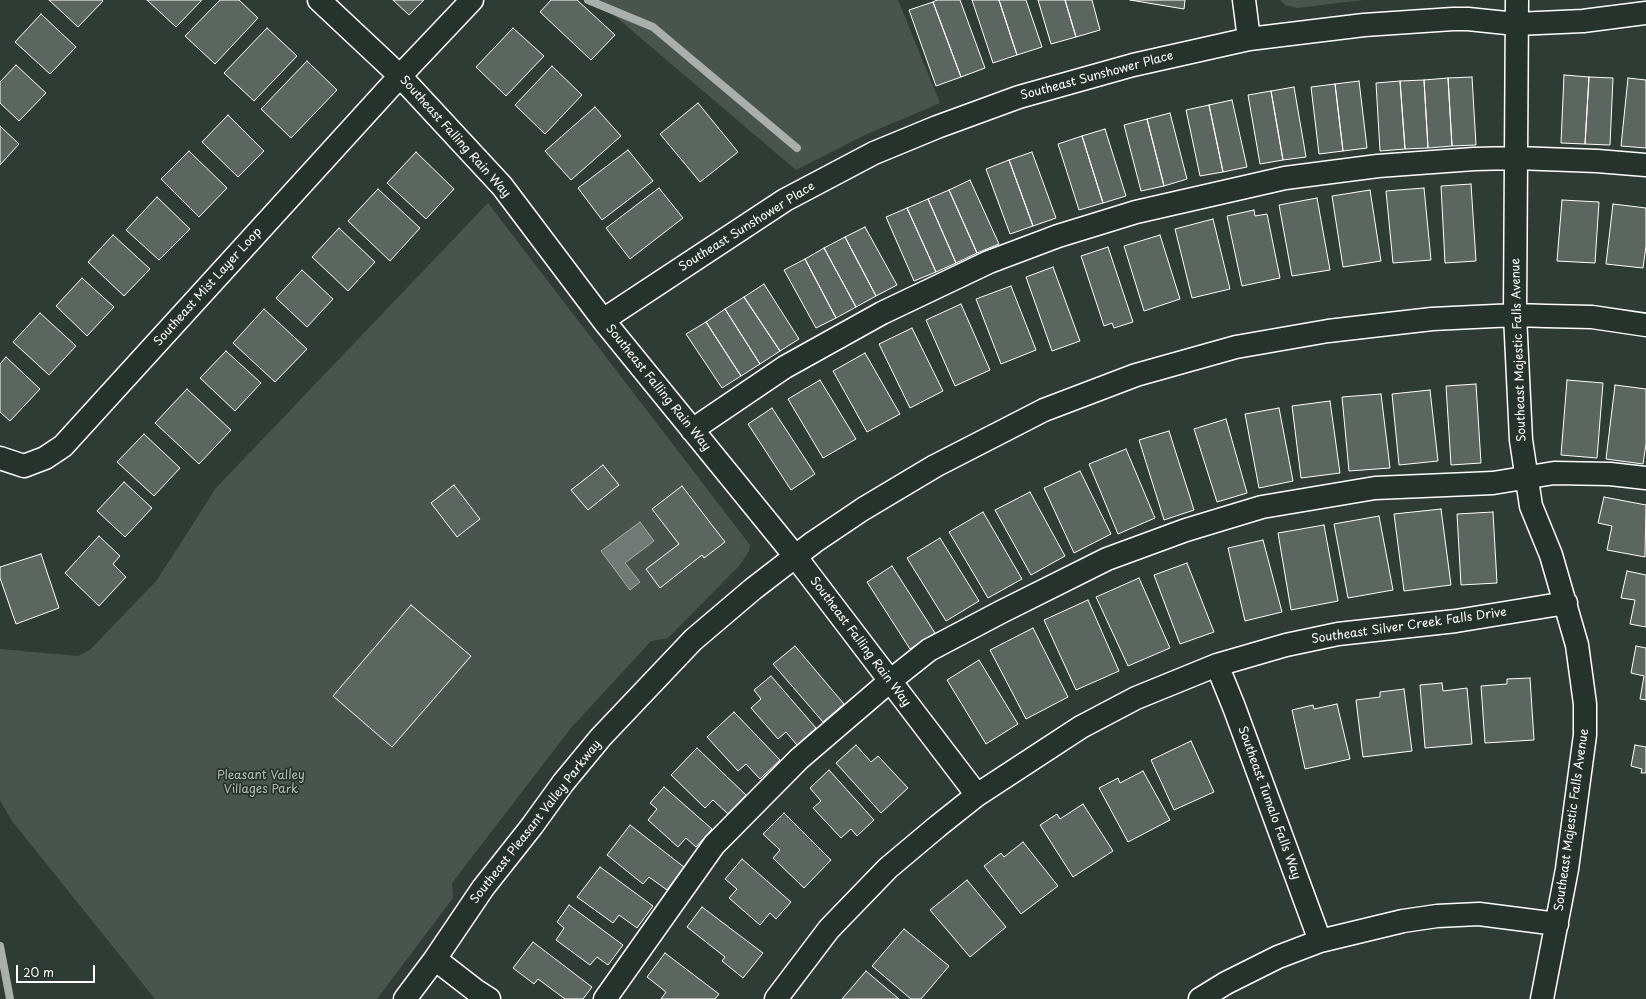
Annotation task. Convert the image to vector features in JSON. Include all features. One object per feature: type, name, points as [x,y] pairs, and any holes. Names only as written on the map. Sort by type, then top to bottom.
[{"type":"street","name":"Southeast Falling Rain Way","points":[[319,0],[400,76],[502,186],[603,320],[795,556],[977,795]]},
{"type":"street","name":"Southeast Mist Layer Loop","points":[[0,458],[24,466],[45,458],[63,446],[400,76],[472,0]]},
{"type":"street","points":[[1244,0],[1249,39]]},
{"type":"street","name":"Southeast Majestic Falls Avenue","points":[[1517,0],[1515,315],[1521,440],[1531,506],[1552,555],[1577,645],[1585,704],[1585,735],[1567,869],[1542,999]]},
{"type":"street","name":"Southeast Sunshower Place","points":[[603,320],[785,200],[874,153],[1002,102],[1133,64],[1249,39],[1364,25],[1453,19],[1516,24],[1583,21],[1646,13]]},
{"type":"street","points":[[692,430],[785,367],[882,313],[989,262],[1058,236],[1136,212],[1284,178],[1378,166],[1474,159],[1516,158],[1597,161],[1646,165]]},
{"type":"street","name":"Southeast Pleasant Valley Parkway","points":[[405,999],[435,959],[482,888],[527,832],[562,783],[601,737],[693,640],[753,589],[795,556],[863,508],[935,466],[1044,410],[1136,375],[1236,347],[1328,331],[1432,319],[1515,315],[1592,317],[1646,325]]},
{"type":"street","points":[[605,999],[714,845],[800,759],[890,681],[929,650],[1001,612],[1107,559],[1186,530],[1262,507],[1376,488],[1493,483],[1554,473],[1610,474],[1646,478]]},
{"type":"street","name":"Southeast Silver Creek Falls Drive","points":[[776,999],[828,929],[888,868],[977,795],[1081,727],[1136,698],[1217,665],[1286,645],[1338,634],[1456,621],[1566,603]]},
{"type":"street","name":"Southeast Tumalo Falls Way","points":[[1217,665],[1234,707],[1320,941]]},
{"type":"street","points":[[1200,999],[1226,983],[1278,958],[1320,941],[1403,921],[1437,916],[1479,914],[1557,924]]},
{"type":"street","points":[[435,959],[489,999]]},
{"type":"green space","points":[[596,0],[898,0],[940,103],[867,134],[796,170]]},
{"type":"green space","points":[[1280,0],[1363,0],[1297,8],[1285,5]]},
{"type":"green space","name":"Pleasant Valley Villages Park","points":[[488,203],[750,545],[749,551],[739,566],[668,638],[651,641],[571,728],[452,883],[453,898],[377,999],[155,999],[12,821],[0,800],[0,649],[78,656],[90,650],[157,580],[216,488]]},
{"type":"shaded area","points":[[640,522],[654,541],[625,563],[640,582],[630,590],[601,551]]},
{"type":"building","points":[[49,0],[102,0],[103,1],[78,27]]},
{"type":"building","points":[[147,0],[202,0],[176,27]]},
{"type":"building","points":[[220,0],[239,0],[258,18],[215,64],[185,36]]},
{"type":"building","points":[[393,0],[424,0],[409,15]]},
{"type":"building","points":[[551,0],[577,0],[615,35],[591,60],[540,12]]},
{"type":"building","points":[[937,0],[960,0],[985,68],[961,77],[933,2]]},
{"type":"building","points":[[972,0],[999,0],[1017,55],[993,63]]},
{"type":"building","points":[[999,0],[1026,0],[1042,47],[1017,55]]},
{"type":"building","points":[[1038,0],[1065,0],[1076,37],[1051,44]]},
{"type":"building","points":[[1065,0],[1092,0],[1100,30],[1076,37]]},
{"type":"building","points":[[1130,0],[1185,0],[1184,9]]},
{"type":"building","points":[[933,2],[961,77],[936,86],[909,10]]},
{"type":"building","points":[[41,14],[76,47],[50,74],[15,42]]},
{"type":"building","points":[[267,28],[297,56],[254,101],[224,73]]},
{"type":"building","points":[[513,28],[544,56],[506,96],[476,67]]},
{"type":"building","points":[[307,61],[337,90],[291,138],[261,109]]},
{"type":"building","points":[[16,65],[46,93],[19,121],[0,103],[0,82]]},
{"type":"building","points":[[552,66],[582,95],[545,134],[515,105]]},
{"type":"building","points":[[1564,75],[1589,77],[1585,144],[1561,143]]},
{"type":"building","points":[[1472,77],[1476,145],[1452,146],[1448,78]]},
{"type":"building","points":[[1589,77],[1613,78],[1610,145],[1585,144]]},
{"type":"building","points":[[1448,78],[1452,146],[1428,148],[1424,80]]},
{"type":"building","points":[[1628,78],[1646,80],[1646,148],[1621,146]]},
{"type":"building","points":[[1424,80],[1428,148],[1405,149],[1400,81]]},
{"type":"building","points":[[1359,81],[1367,148],[1343,151],[1335,84]]},
{"type":"building","points":[[1400,81],[1405,149],[1380,151],[1376,83]]},
{"type":"building","points":[[1335,84],[1343,151],[1319,154],[1311,87]]},
{"type":"building","points":[[1294,87],[1306,157],[1283,160],[1271,91]]},
{"type":"building","points":[[1271,91],[1283,160],[1260,164],[1248,95]]},
{"type":"building","points":[[1232,100],[1247,167],[1223,172],[1209,105]]},
{"type":"building","points":[[698,103],[738,152],[700,182],[660,134]]},
{"type":"building","points":[[1209,105],[1223,172],[1200,176],[1186,110]]},
{"type":"building","points":[[595,107],[621,136],[571,180],[545,151]]},
{"type":"building","points":[[1170,113],[1187,179],[1164,186],[1147,119]]},
{"type":"building","points":[[228,115],[264,151],[238,177],[202,142]]},
{"type":"building","points":[[1147,119],[1164,186],[1141,191],[1124,125]]},
{"type":"building","points":[[0,126],[19,144],[0,165]]},
{"type":"building","points":[[1105,129],[1126,196],[1103,203],[1082,136]]},
{"type":"building","points":[[1082,136],[1103,203],[1079,210],[1058,144]]},
{"type":"building","points":[[628,150],[653,181],[602,220],[578,188]]},
{"type":"building","points":[[189,151],[227,188],[199,217],[161,179]]},
{"type":"building","points":[[416,152],[454,189],[426,219],[387,183]]},
{"type":"building","points":[[1032,152],[1056,218],[1033,226],[1009,160]]},
{"type":"building","points":[[1009,160],[1033,226],[1010,234],[986,169]]},
{"type":"building","points":[[970,180],[999,244],[977,253],[949,190]]},
{"type":"building","points":[[1471,184],[1476,261],[1445,263],[1441,186]]},
{"type":"building","points":[[659,188],[683,218],[630,259],[606,228]]},
{"type":"building","points":[[1424,188],[1431,260],[1393,263],[1386,191]]},
{"type":"building","points":[[378,189],[420,228],[390,261],[348,221]]},
{"type":"building","points":[[949,190],[977,253],[956,263],[928,199]]},
{"type":"building","points":[[1370,190],[1381,261],[1343,267],[1332,196]]},
{"type":"building","points":[[157,197],[190,229],[159,260],[126,230]]},
{"type":"building","points":[[1317,198],[1330,270],[1292,276],[1279,205]]},
{"type":"building","points":[[928,199],[956,263],[936,272],[907,208]]},
{"type":"building","points":[[1562,200],[1599,202],[1595,263],[1557,261]]},
{"type":"building","points":[[1613,204],[1646,208],[1646,246],[1643,268],[1606,264]]},
{"type":"building","points":[[907,208],[936,272],[914,281],[886,217]]},
{"type":"building","points":[[1254,210],[1255,216],[1267,214],[1280,278],[1242,286],[1227,216]]},
{"type":"building","points":[[1213,219],[1230,289],[1192,298],[1175,229]]},
{"type":"building","points":[[865,227],[897,285],[876,296],[845,237]]},
{"type":"building","points":[[339,228],[375,262],[348,291],[312,257]]},
{"type":"building","points":[[113,235],[150,269],[124,296],[88,262]]},
{"type":"building","points":[[1160,235],[1180,299],[1144,311],[1124,246]]},
{"type":"building","points":[[845,237],[876,296],[856,307],[824,248]]},
{"type":"building","points":[[1108,247],[1133,322],[1114,328],[1112,323],[1104,326],[1081,256]]},
{"type":"building","points":[[824,248],[856,307],[836,318],[805,259]]},
{"type":"building","points":[[805,259],[836,318],[816,328],[784,270]]},
{"type":"building","points":[[1053,267],[1080,341],[1052,351],[1026,277]]},
{"type":"building","points":[[302,270],[333,299],[307,327],[276,298]]},
{"type":"building","points":[[82,278],[114,307],[87,336],[56,306]]},
{"type":"building","points":[[764,284],[799,339],[780,351],[744,297]]},
{"type":"building","points":[[1011,286],[1036,350],[1001,364],[976,299]]},
{"type":"building","points":[[744,297],[780,351],[760,364],[725,309]]},
{"type":"building","points":[[961,304],[990,370],[955,386],[926,320]]},
{"type":"building","points":[[264,309],[307,349],[275,382],[233,343]]},
{"type":"building","points":[[725,309],[760,364],[741,376],[706,322]]},
{"type":"building","points":[[40,313],[76,346],[49,375],[13,342]]},
{"type":"building","points":[[706,322],[741,376],[722,388],[686,334]]},
{"type":"building","points":[[912,328],[943,391],[910,408],[879,344]]},
{"type":"building","points":[[226,351],[261,383],[235,411],[200,378]]},
{"type":"building","points":[[865,353],[900,414],[867,432],[833,371]]},
{"type":"building","points":[[6,357],[40,389],[10,421],[0,412],[0,364]]},
{"type":"building","points":[[820,380],[856,439],[823,458],[788,399]]},
{"type":"building","points":[[1567,380],[1603,383],[1597,458],[1561,455]]},
{"type":"building","points":[[1476,384],[1481,463],[1451,465],[1446,386]]},
{"type":"building","points":[[1615,385],[1646,389],[1646,444],[1643,464],[1606,459]]},
{"type":"building","points":[[187,389],[231,430],[199,464],[155,423]]},
{"type":"building","points":[[1430,390],[1438,461],[1399,465],[1392,394]]},
{"type":"building","points":[[1381,394],[1390,468],[1349,471],[1342,397]]},
{"type":"building","points":[[1330,401],[1340,473],[1301,478],[1292,406]]},
{"type":"building","points":[[772,408],[815,474],[791,490],[748,424]]},
{"type":"building","points":[[1279,408],[1293,481],[1259,488],[1245,414]]},
{"type":"building","points":[[1226,419],[1247,493],[1217,502],[1194,429]]},
{"type":"building","points":[[1169,431],[1194,510],[1164,520],[1139,440]]},
{"type":"building","points":[[144,434],[180,468],[154,496],[117,462]]},
{"type":"building","points":[[1126,449],[1155,518],[1118,534],[1089,464]]},
{"type":"building","points":[[603,465],[619,485],[588,510],[571,490]]},
{"type":"building","points":[[1080,471],[1111,534],[1074,553],[1044,488]]},
{"type":"building","points":[[124,482],[152,508],[125,537],[97,511]]},
{"type":"building","points":[[454,485],[480,519],[457,537],[431,503]]},
{"type":"building","points":[[682,486],[725,542],[704,558],[702,555],[660,588],[646,569],[679,544],[652,509]]},
{"type":"building","points":[[1030,492],[1065,556],[1031,575],[995,510]]},
{"type":"building","points":[[1604,497],[1646,505],[1645,557],[1607,550],[1612,526],[1598,523]]},
{"type":"building","points":[[1441,509],[1451,585],[1404,591],[1394,514]]},
{"type":"building","points":[[983,512],[1022,579],[988,598],[949,532]]},
{"type":"building","points":[[1493,512],[1497,583],[1461,585],[1457,514]]},
{"type":"building","points":[[1379,516],[1393,590],[1348,598],[1334,524]]},
{"type":"building","points":[[1324,525],[1338,601],[1291,610],[1278,533]]},
{"type":"building","points":[[99,536],[120,556],[113,564],[126,577],[99,606],[65,573]]},
{"type":"building","points":[[940,538],[979,601],[946,621],[907,558]]},
{"type":"building","points":[[1263,540],[1282,612],[1245,621],[1228,548]]},
{"type":"building","points":[[41,554],[59,608],[16,624],[0,578],[0,567]]},
{"type":"building","points":[[1187,563],[1214,632],[1180,644],[1154,575]]},
{"type":"building","points":[[892,566],[935,633],[910,649],[867,582]]},
{"type":"building","points":[[1627,571],[1646,575],[1646,627],[1630,624],[1635,600],[1621,598]]},
{"type":"building","points":[[1139,578],[1170,648],[1128,666],[1096,597]]},
{"type":"building","points":[[1088,600],[1119,671],[1076,690],[1044,620]]},
{"type":"building","points":[[411,605],[471,656],[392,747],[333,696]]},
{"type":"building","points":[[1033,628],[1068,697],[1026,719],[990,650]]},
{"type":"building","points":[[795,646],[844,704],[823,722],[773,664]]},
{"type":"building","points":[[1636,646],[1646,648],[1646,700],[1640,699],[1644,676],[1631,673]]},
{"type":"building","points":[[979,660],[1018,724],[986,744],[947,680]]},
{"type":"building","points":[[771,676],[816,728],[797,745],[786,732],[778,739],[751,708],[761,699],[754,690]]},
{"type":"building","points":[[1530,678],[1534,740],[1485,743],[1481,686],[1507,684],[1507,679]]},
{"type":"building","points":[[1442,683],[1443,691],[1467,688],[1472,744],[1425,748],[1420,685]]},
{"type":"building","points":[[1404,689],[1412,751],[1363,757],[1356,700],[1380,697],[1380,692]]},
{"type":"building","points":[[1337,704],[1350,759],[1305,769],[1292,710],[1313,705],[1314,709]]},
{"type":"building","points":[[734,712],[780,760],[760,779],[746,764],[738,771],[707,737]]},
{"type":"building","points":[[1191,741],[1214,792],[1174,810],[1151,760]]},
{"type":"building","points":[[856,745],[871,762],[878,756],[908,788],[881,813],[836,763]]},
{"type":"building","points":[[1635,745],[1646,747],[1646,773],[1641,773],[1642,769],[1631,766]]},
{"type":"building","points":[[697,748],[746,795],[728,814],[713,800],[705,808],[671,775]]},
{"type":"building","points":[[829,770],[874,820],[857,836],[851,829],[841,838],[813,808],[821,801],[810,788]]},
{"type":"building","points":[[1143,771],[1170,820],[1128,842],[1099,788],[1118,778],[1120,783]]},
{"type":"building","points":[[664,787],[712,829],[696,847],[686,838],[678,847],[648,820],[657,809],[650,803]]},
{"type":"building","points":[[1083,804],[1113,851],[1073,877],[1040,825],[1057,814],[1060,819]]},
{"type":"building","points":[[784,813],[831,860],[804,888],[773,858],[780,850],[763,834]]},
{"type":"building","points":[[630,825],[684,867],[667,890],[649,877],[643,884],[607,855]]},
{"type":"building","points":[[1023,842],[1058,886],[1021,914],[984,866],[1001,853],[1004,857]]},
{"type":"building","points":[[742,859],[791,902],[776,919],[770,913],[760,925],[729,898],[737,889],[725,879]]},
{"type":"building","points":[[600,867],[653,906],[637,928],[619,915],[613,923],[577,897]]},
{"type":"building","points":[[967,880],[1006,927],[970,957],[930,910]]},
{"type":"building","points":[[569,905],[623,945],[608,965],[597,957],[590,965],[556,940],[564,928],[557,922]]},
{"type":"building","points":[[702,907],[763,953],[743,978],[722,961],[725,957],[687,927]]},
{"type":"building","points":[[904,929],[949,966],[921,999],[911,999],[872,966]]},
{"type":"building","points":[[533,942],[592,987],[583,999],[565,999],[538,979],[534,984],[513,968]]},
{"type":"building","points":[[665,953],[719,994],[715,999],[661,999],[666,992],[647,977]]},
{"type":"building","points":[[866,971],[899,999],[842,999]]},
{"type":"waterway","points":[[588,0],[653,27],[797,148]]},
{"type":"waterway","points":[[0,946],[10,999]]}]
